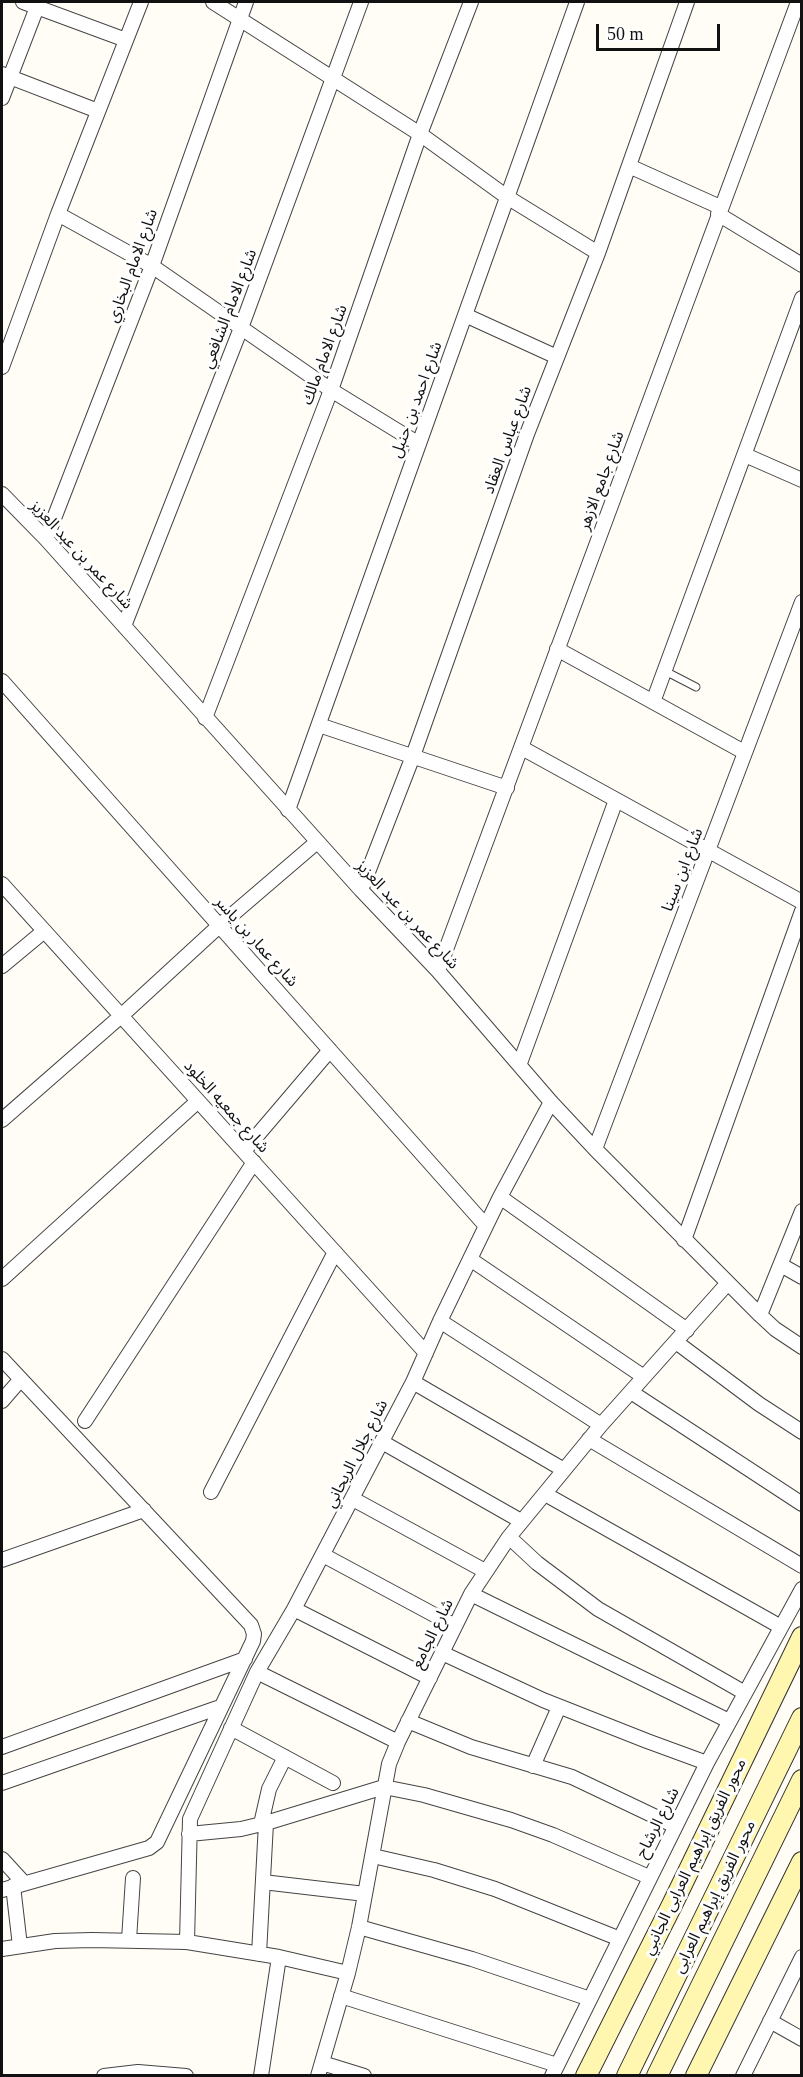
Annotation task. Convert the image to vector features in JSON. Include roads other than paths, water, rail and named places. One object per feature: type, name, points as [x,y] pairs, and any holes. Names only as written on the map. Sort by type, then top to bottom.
[{"type":"street","points":[[2,367],[5,345],[141,2]]},
{"type":"street","points":[[213,2],[240,17],[332,79],[420,134],[507,197],[598,252]]},
{"type":"street","name":"شارع الامام البخاري","points":[[46,539],[152,266],[246,2]]},
{"type":"street","name":"شارع الامام الشافعي","points":[[124,626],[241,328],[361,2]]},
{"type":"street","name":"شارع الامام مالك","points":[[205,718],[331,390],[420,134],[471,2]]},
{"type":"street","name":"شارع احمد بن حنبل","points":[[288,810],[577,2]]},
{"type":"street","name":"شارع عباس العقاد","points":[[361,890],[413,756],[523,445],[630,166],[686,2]]},
{"type":"street","name":"شارع جامع الازهر","points":[[438,971],[798,2]]},
{"type":"street","points":[[2,98],[6,75],[33,3],[126,40]]},
{"type":"street","points":[[6,75],[98,111]]},
{"type":"street","points":[[630,166],[719,211],[801,265]]},
{"type":"street","points":[[58,214],[152,266],[331,390],[419,444]]},
{"type":"street","points":[[653,702],[801,298]]},
{"type":"street","points":[[465,315],[557,357]]},
{"type":"street","points":[[745,455],[801,480]]},
{"type":"street","name":"شارع عمر بن عبد العزيز","points":[[2,494],[46,539],[317,842],[438,971],[551,1102],[595,1149],[727,1284],[775,1329],[801,1347]]},
{"type":"street","name":"شارع ابن سينا","points":[[595,1149],[801,602]]},
{"type":"street","points":[[557,649],[744,752]]},
{"type":"street","name":"شارع عمار بن ياسر","points":[[2,681],[486,1226]]},
{"type":"street","points":[[319,725],[507,788]]},
{"type":"street","points":[[522,748],[801,902]]},
{"type":"street","points":[[520,1064],[616,800]]},
{"type":"street","points":[[2,1120],[219,926],[317,842]]},
{"type":"street","name":"شارع جمعيه الخلود","points":[[2,884],[426,1353]]},
{"type":"street","points":[[684,1240],[801,911]]},
{"type":"street","points":[[2,966],[43,932]]},
{"type":"street","points":[[244,1150],[330,1050]]},
{"type":"street","points":[[2,1279],[198,1101]]},
{"type":"street","name":"شارع جلال الريحاني","points":[[190,1826],[257,1672],[294,1610],[353,1499],[413,1382],[500,1197],[551,1102]]},
{"type":"street","points":[[85,1421],[254,1162]]},
{"type":"street","points":[[500,1197],[687,1330]]},
{"type":"street","points":[[760,1315],[801,1211]]},
{"type":"street","points":[[211,1492],[335,1252]]},
{"type":"street","points":[[470,1259],[644,1377]]},
{"type":"street","points":[[781,1265],[801,1277]]},
{"type":"street","name":"شارع الجامع","points":[[320,2069],[359,1927],[389,1764],[471,1594],[521,1521],[600,1425],[727,1284]]},
{"type":"street","points":[[440,1321],[600,1425]]},
{"type":"street","points":[[676,1342],[759,1404],[801,1432]]},
{"type":"street","points":[[2,1359],[251,1625],[254,1634],[253,1641],[157,1842],[149,1848],[13,1886]]},
{"type":"street","points":[[2,1401],[21,1379]]},
{"type":"street","points":[[413,1382],[564,1470]]},
{"type":"street","points":[[631,1392],[801,1504]]},
{"type":"street","points":[[589,1439],[801,1566]]},
{"type":"street","points":[[382,1442],[521,1521]]},
{"type":"street","points":[[544,1494],[781,1627]]},
{"type":"street","points":[[353,1499],[485,1571]]},
{"type":"street","points":[[2,1560],[144,1510]]},
{"type":"street","points":[[509,1537],[537,1563],[597,1609],[745,1693]]},
{"type":"street","points":[[323,1555],[455,1626]]},
{"type":"street","name":"شارع الرشاح","points":[[555,2070],[707,1763],[801,1589]]},
{"type":"street","points":[[471,1594],[729,1721]]},
{"type":"street","points":[[294,1610],[430,1678]]},
{"type":"street","name":"محور الفريق إبراهيم العرابى الجانبي","points":[[586,2076],[801,1637]]},
{"type":"street","points":[[442,1653],[559,1707],[707,1763]]},
{"type":"street","points":[[2,1747],[244,1659]]},
{"type":"street","points":[[257,1672],[398,1742]]},
{"type":"street","points":[[2,1783],[220,1707]]},
{"type":"street","points":[[533,1766],[559,1707]]},
{"type":"street","name":"محور الفريق إبراهيم العرابى","points":[[627,2076],[801,1718]]},
{"type":"street","points":[[408,1721],[471,1748],[572,1777],[675,1826]]},
{"type":"street","points":[[231,1728],[333,1783]]},
{"type":"street","points":[[259,1954],[263,1824],[269,1789],[285,1756]]},
{"type":"street","name":"محور الفريق إبراهيم العرابى","points":[[657,2076],[801,1780]]},
{"type":"street","points":[[187,1942],[190,1826],[232,1830],[263,1824],[384,1787],[424,1795],[511,1820],[553,1835],[650,1877]]},
{"type":"street","points":[[373,1856],[434,1870],[495,1889],[620,1939]]},
{"type":"street","points":[[2,1859],[13,1886],[20,1946]]},
{"type":"street","points":[[696,2076],[801,1862]]},
{"type":"street","points":[[129,1940],[133,1878]]},
{"type":"street","points":[[263,1882],[365,1894]]},
{"type":"street","points":[[359,1927],[472,1959],[590,2000]]},
{"type":"street","points":[[2,1949],[55,1941],[187,1942],[279,1957],[348,1972]]},
{"type":"street","points":[[261,2076],[279,1957]]},
{"type":"street","points":[[743,2076],[801,1957]]},
{"type":"street","points":[[341,1996],[555,2070]]},
{"type":"street","points":[[770,2021],[801,2039]]},
{"type":"street","points":[[320,2069],[364,2076]]},
{"type":"street","points":[[104,2076],[138,2072],[186,2076]]},
{"type":"lane","points":[[664,671],[696,687]]}]
